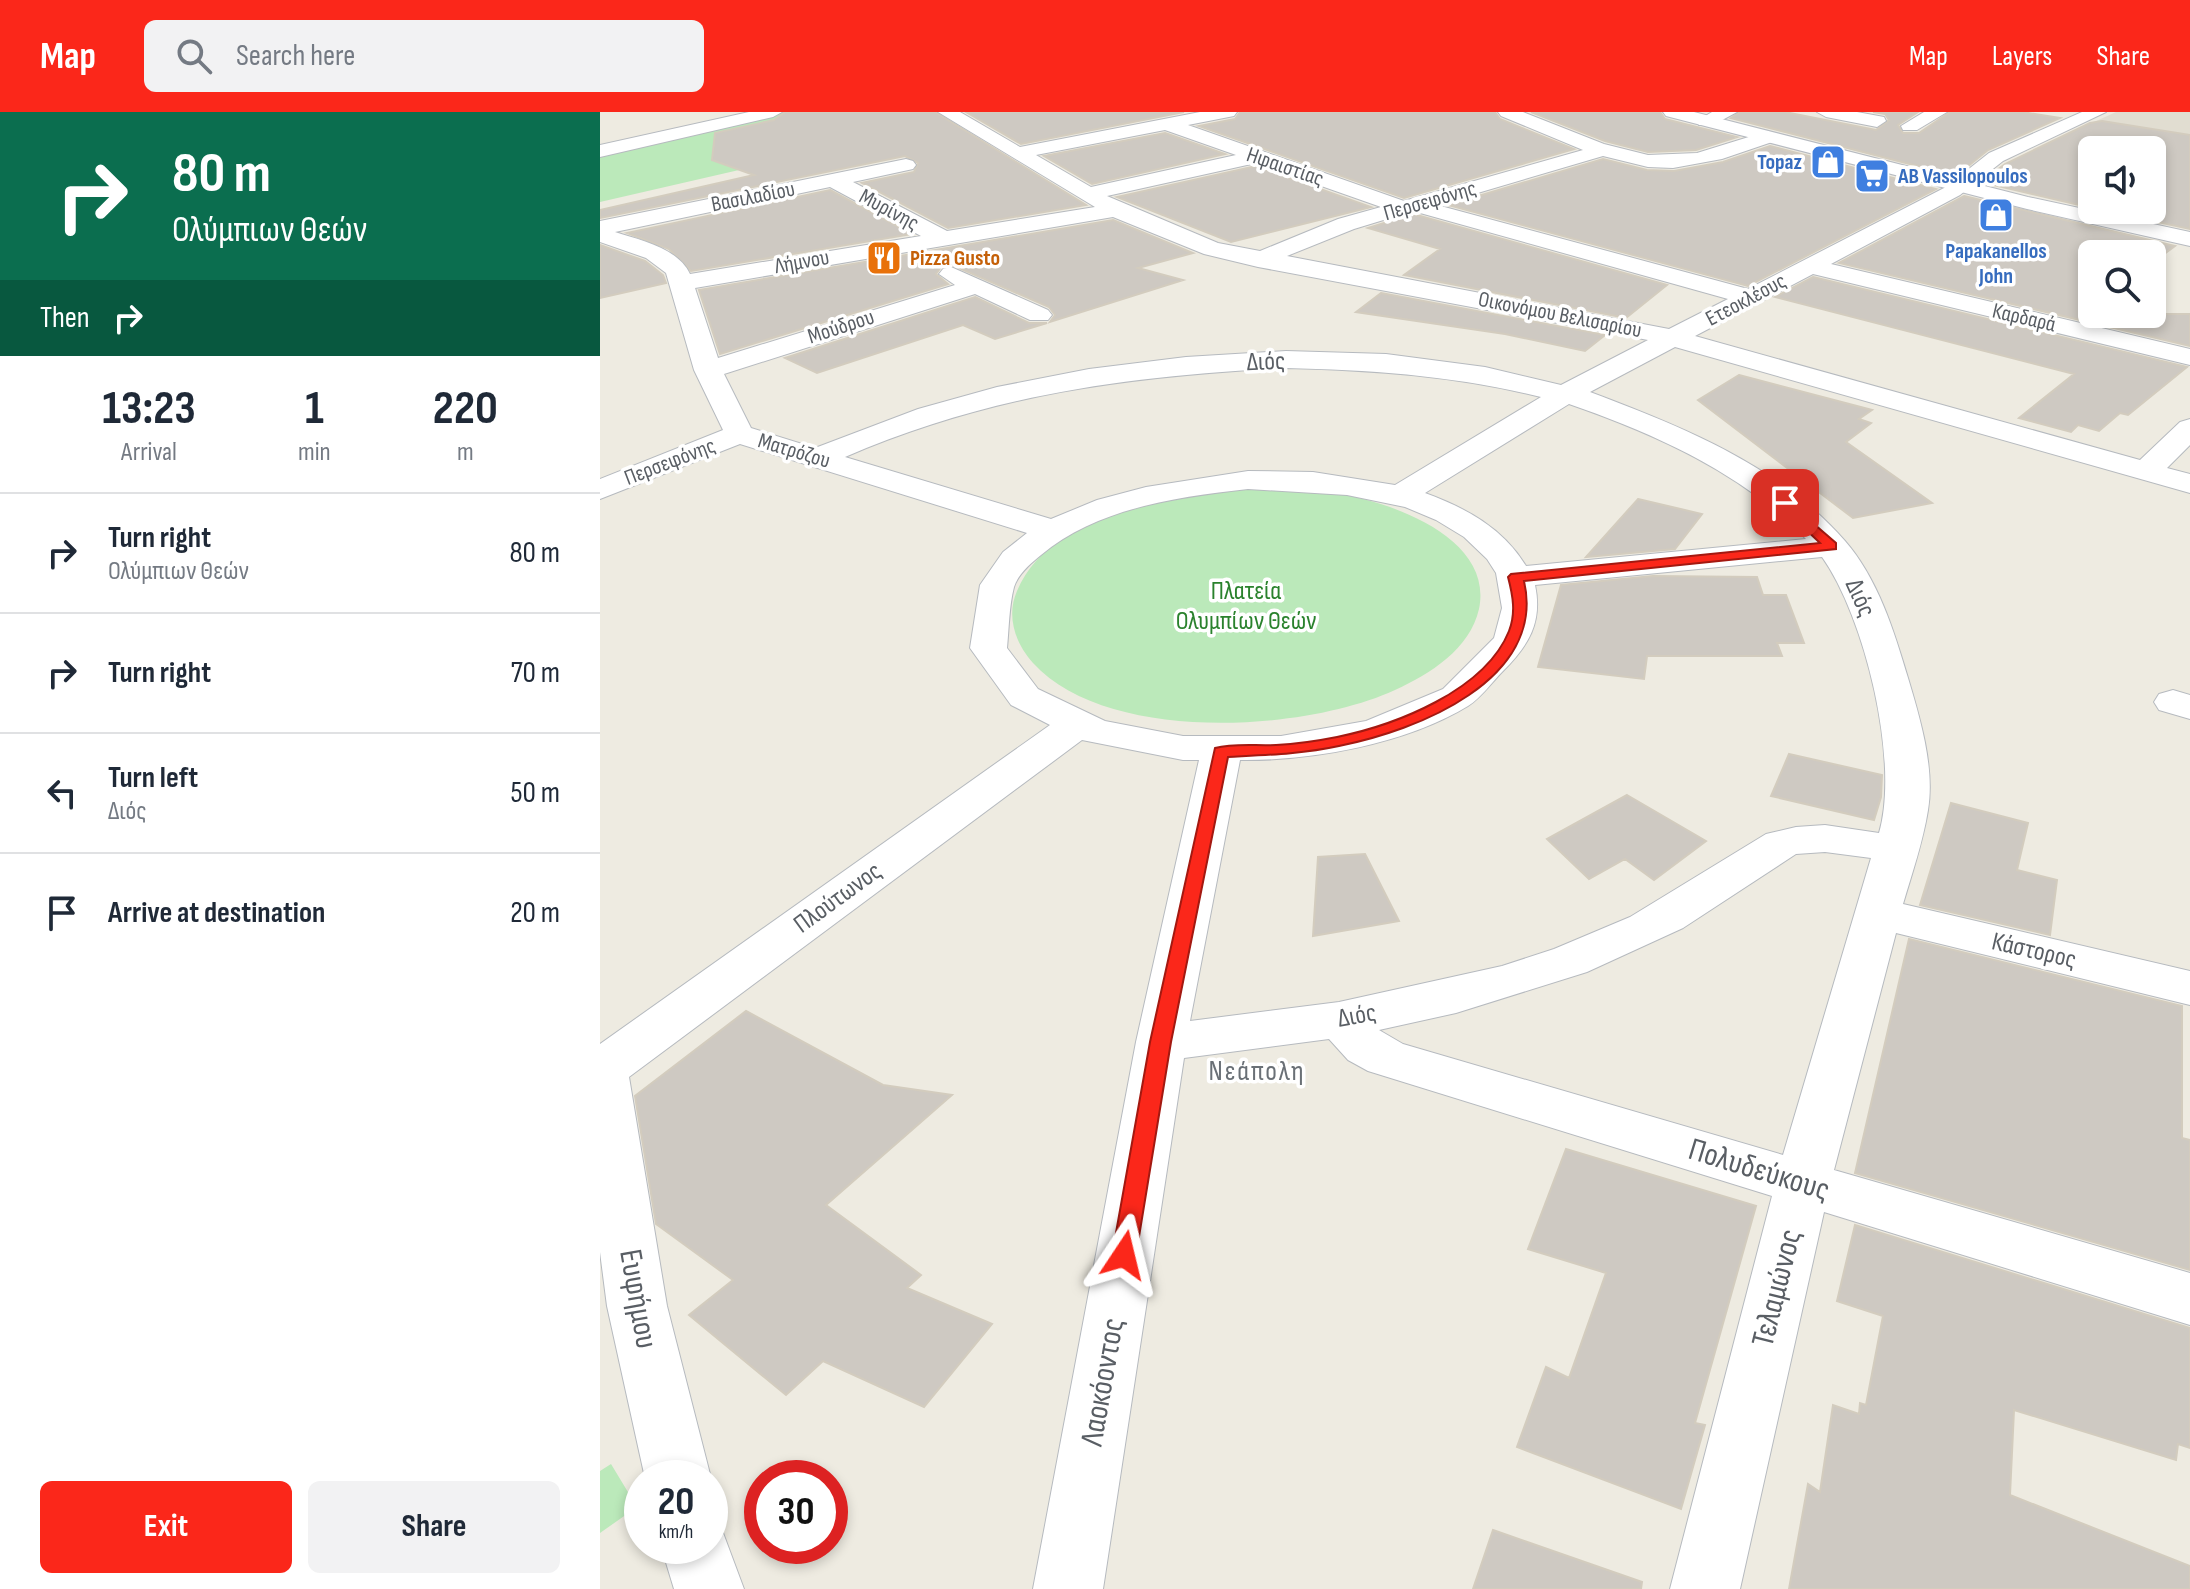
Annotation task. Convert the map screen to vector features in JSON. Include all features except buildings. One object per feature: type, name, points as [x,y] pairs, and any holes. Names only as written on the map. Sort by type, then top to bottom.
[{"type":"street","points":[[600,151],[773,112]]},
{"type":"street","name":"Οικονόμου Βελισαρίου","points":[[947,112],[1115,210],[1186,241],[1258,260],[1673,338],[2190,484]]},
{"type":"street","points":[[1018,153],[1228,112]]},
{"type":"street","points":[[1507,112],[1604,150],[1643,160],[1698,159],[1768,137]]},
{"type":"street","points":[[1672,112],[2190,239]]},
{"type":"street","points":[[1706,121],[1728,112]]},
{"type":"street","points":[[1826,112],[1877,121]]},
{"type":"street","points":[[1910,126],[1938,112]]},
{"type":"street","points":[[2060,112],[2092,114]]},
{"type":"street","name":"Ετεοκλέους","points":[[1399,496],[1567,393],[1960,185],[1996,157],[2092,114]]},
{"type":"street","name":"Ηφαιστίας","points":[[1166,124],[1255,157],[1409,207],[1750,297]]},
{"type":"street","name":"Περσεφόνης","points":[[1258,260],[1323,232],[1604,150]]},
{"type":"street","points":[[1089,194],[1255,157]]},
{"type":"street","name":"Βασιλαδίου","points":[[602,234],[906,165]]},
{"type":"street","name":"Μυρίνης","points":[[835,181],[944,239]]},
{"type":"street","name":"Λήμνου","points":[[679,283],[1115,210]]},
{"type":"street","name":"Ματρόζου","points":[[602,234],[654,253],[677,270],[708,370],[739,434],[1054,531]]},
{"type":"street","points":[[905,245],[976,286],[1039,315]]},
{"type":"street","name":"Καρδαρά","points":[[1811,266],[2190,357]]},
{"type":"street","name":"Μούδρου","points":[[708,370],[976,286]]},
{"type":"street","name":"Διός","points":[[817,458],[917,419],[995,396],[1087,379],[1190,366],[1281,361],[1378,364],[1485,376],[1567,393],[1644,419],[1712,453],[1785,503],[1832,546],[1863,599],[1897,707],[1908,786],[1907,809],[1896,850],[1832,837],[1797,839],[1781,844],[1676,913],[1579,958],[1452,995],[1343,1019],[1161,1042]]},
{"type":"street","points":[[2146,472],[2190,428]]},
{"type":"street","name":"Περσεφόνης","points":[[604,485],[739,434]]},
{"type":"street","points":[[1291,480],[1333,483],[1399,496],[1439,511],[1473,529],[1499,552],[1516,577],[1522,603],[1517,631],[1501,658],[1474,685],[1437,707],[1391,727],[1338,741],[1281,750],[1221,752],[1144,744],[1076,725],[1040,706],[1011,684],[993,660],[985,635],[987,606],[1000,579],[1023,554],[1054,531],[1124,501],[1205,483],[1291,480]]},
{"type":"street","points":[[1516,577],[1832,546]]},
{"type":"street","name":"Πλούτωνος","points":[[601,1070],[1076,725]]},
{"type":"street","name":"Λαοκόοντος","points":[[1068,1589],[1161,1042],[1221,752]]},
{"type":"street","name":"Τελαμώνος","points":[[1705,1589],[1803,1183],[1896,850]]},
{"type":"street","name":"Κάστορος","points":[[1879,914],[2190,988]]},
{"type":"street","name":"Πολυδεύκους","points":[[1343,1019],[1354,1039],[1367,1050],[1386,1058],[2190,1299]]},
{"type":"street","name":"Ευφήμου","points":[[601,1070],[637,1306],[674,1460]]},
{"type":"street","points":[[701,1564],[709,1589]]},
{"type":"shaded area","points":[[2116,112],[2190,112],[2190,182],[2166,162],[2166,136],[2087,136],[2083,127]]},
{"type":"green space","points":[[786,112],[857,143],[600,202],[600,154]]},
{"type":"green space","name":"Πλατεία Ολυμπίων Θεών","points":[[1250,488],[1357,497],[1408,514],[1433,527],[1454,543],[1470,562],[1479,584],[1479,609],[1467,636],[1435,668],[1395,690],[1356,704],[1310,715],[1260,721],[1208,723],[1156,718],[1108,707],[1066,689],[1033,663],[1017,638],[1012,610],[1017,591],[1034,563],[1057,542],[1086,525],[1118,512],[1186,496]]},
{"type":"green space","points":[[611,1464],[624,1486],[624,1516],[600,1533],[600,1471]]},
{"type":"place","name":"Topaz","points":[[1828,162]]},
{"type":"place","name":"AB Vassilopoulos","points":[[1872,176]]},
{"type":"place","name":"Papakanellos John","points":[[1996,215]]},
{"type":"place","name":"Pizza Gusto","points":[[884,258]]},
{"type":"district","name":"Νεάπολη","points":[[1257,1071]]},
{"type":"route","points":[[1124,1255],[1161,1042],[1203,825],[1221,752],[1281,750],[1338,741],[1391,727],[1437,707],[1474,685],[1501,658],[1517,631],[1522,603],[1516,577],[1832,546],[1785,503]]}]
